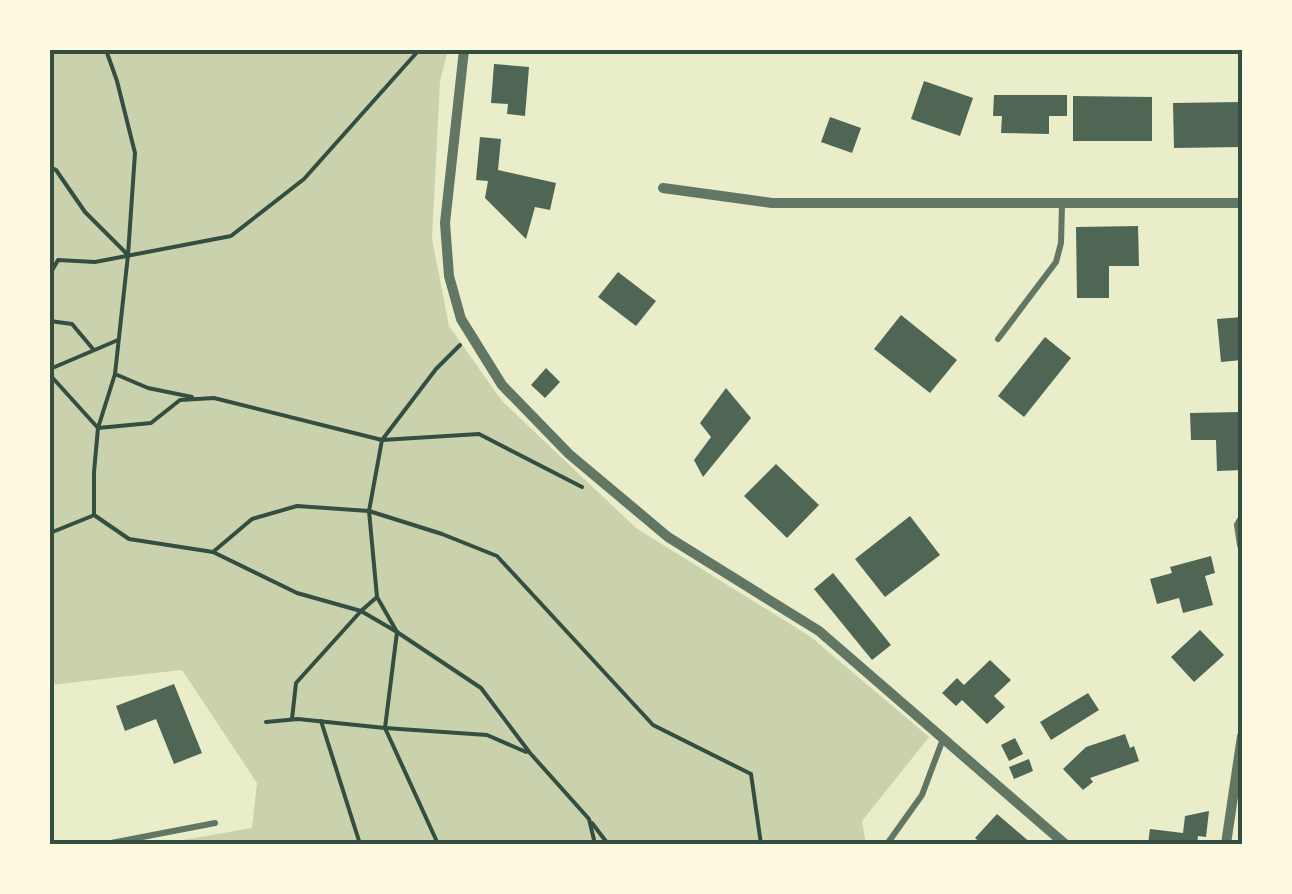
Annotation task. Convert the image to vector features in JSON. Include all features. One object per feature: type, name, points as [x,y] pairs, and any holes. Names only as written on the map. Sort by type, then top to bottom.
[{"type":"street","points":[[464,50],[444,224],[449,276],[461,319],[502,385],[570,454],[668,537],[820,630],[1065,844]]},
{"type":"street","points":[[663,188],[772,204],[1242,203]]},
{"type":"street","points":[[1242,520],[1242,545]]},
{"type":"street","points":[[1226,844],[1242,736]]},
{"type":"lane","points":[[998,339],[1056,262],[1061,243],[1062,204]]},
{"type":"lane","points":[[886,844],[922,795],[943,740]]},
{"type":"lane","points":[[106,844],[216,822]]},
{"type":"path","points":[[94,515],[98,428],[116,374],[135,153],[106,50]]},
{"type":"path","points":[[50,274],[58,260],[95,262],[230,236],[304,178],[418,50]]},
{"type":"path","points":[[50,167],[85,212],[128,255]]},
{"type":"path","points":[[50,321],[72,324],[94,350]]},
{"type":"path","points":[[438,844],[385,728],[397,632],[377,597],[369,511],[382,440],[436,370],[470,334]]},
{"type":"path","points":[[98,428],[50,372],[118,340]]},
{"type":"path","points":[[116,374],[148,388],[199,399]]},
{"type":"path","points":[[98,428],[152,423],[180,400],[214,398],[382,440],[479,434],[591,492]]},
{"type":"path","points":[[213,552],[252,518],[296,506],[369,511],[497,556],[653,725],[750,774],[760,844]]},
{"type":"path","points":[[50,532],[94,515]]},
{"type":"path","points":[[94,515],[129,539],[213,552],[298,593],[360,611],[397,632],[481,688],[530,753],[608,844]]},
{"type":"path","points":[[292,719],[296,683],[377,597]]},
{"type":"path","points":[[266,722],[292,719],[487,735],[530,753]]},
{"type":"path","points":[[321,721],[360,844]]},
{"type":"path","points":[[589,819],[595,844]]},
{"type":"green space","points":[[50,50],[448,50],[440,81],[432,239],[449,326],[502,401],[636,528],[811,637],[929,737],[862,821],[866,844],[160,844],[252,828],[257,783],[182,670],[50,685]]},
{"type":"building","points":[[494,64],[529,67],[525,116],[507,114],[508,104],[491,103]]},
{"type":"building","points":[[924,81],[973,98],[960,136],[911,119]]},
{"type":"building","points":[[994,95],[1067,95],[1067,116],[1049,116],[1049,134],[1001,133],[1002,116],[993,116]]},
{"type":"building","points":[[1073,96],[1152,97],[1152,141],[1073,141]]},
{"type":"building","points":[[1242,102],[1242,147],[1174,148],[1173,103]]},
{"type":"building","points":[[830,117],[861,128],[852,153],[821,142]]},
{"type":"building","points":[[480,137],[501,139],[498,170],[556,183],[550,210],[535,207],[526,239],[485,198],[488,181],[476,180]]},
{"type":"building","points":[[1138,226],[1139,266],[1109,266],[1109,298],[1077,298],[1076,227]]},
{"type":"building","points":[[618,272],[656,301],[636,326],[598,297]]},
{"type":"building","points":[[901,315],[957,360],[930,393],[874,349]]},
{"type":"building","points":[[1242,317],[1242,360],[1221,362],[1217,319]]},
{"type":"building","points":[[1045,337],[1071,358],[1024,417],[998,396]]},
{"type":"building","points":[[546,368],[560,382],[545,398],[531,385]]},
{"type":"building","points":[[726,388],[751,418],[703,477],[694,460],[711,437],[700,423]]},
{"type":"building","points":[[1242,412],[1242,470],[1217,471],[1216,440],[1191,440],[1190,413]]},
{"type":"building","points":[[776,464],[819,505],[787,538],[744,496]]},
{"type":"building","points":[[910,516],[940,555],[885,597],[855,559]]},
{"type":"building","points":[[1211,556],[1215,573],[1205,576],[1213,605],[1183,613],[1179,598],[1157,604],[1150,579],[1172,573],[1170,567]]},
{"type":"building","points":[[833,573],[891,645],[872,660],[814,589]]},
{"type":"building","points":[[1200,630],[1224,655],[1194,682],[1171,657]]},
{"type":"building","points":[[990,660],[1011,680],[994,696],[1005,707],[987,724],[962,700],[956,706],[942,693],[957,678],[964,685]]},
{"type":"building","points":[[174,684],[202,753],[174,764],[156,719],[125,731],[116,706]]},
{"type":"building","points":[[1088,693],[1099,710],[1051,740],[1040,722]]},
{"type":"building","points":[[1125,734],[1139,761],[1090,778],[1093,782],[1083,790],[1063,769],[1086,747]]},
{"type":"building","points":[[1015,738],[1023,754],[1009,761],[1001,745]]},
{"type":"building","points":[[1029,759],[1033,771],[1014,779],[1009,767]]},
{"type":"building","points":[[1209,811],[1206,837],[1198,836],[1197,844],[1148,844],[1150,829],[1183,833],[1185,816]]},
{"type":"building","points":[[997,814],[1032,844],[982,844],[975,838]]}]
